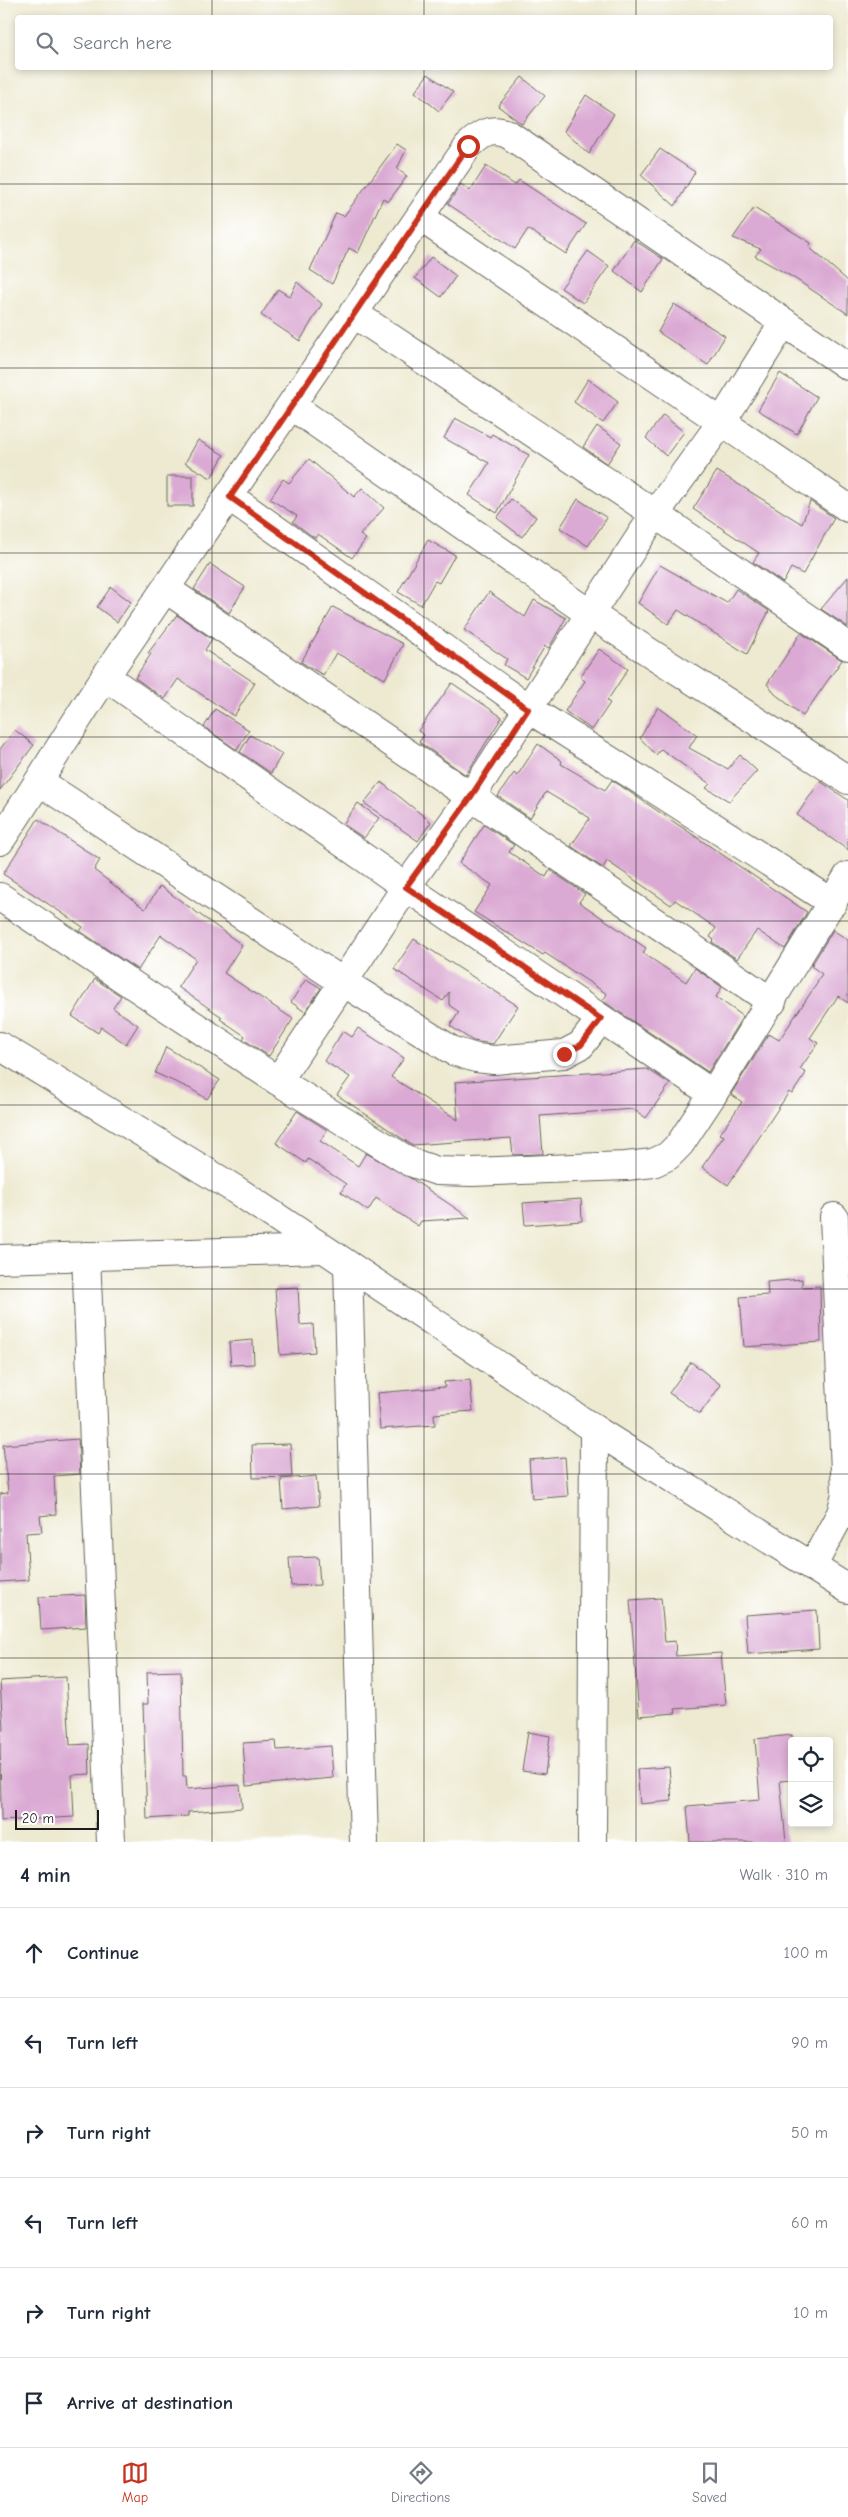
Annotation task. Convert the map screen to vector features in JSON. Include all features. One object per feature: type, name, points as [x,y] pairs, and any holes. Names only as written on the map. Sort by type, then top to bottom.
[{"type":"street","points":[[0,841],[40,782],[106,676],[468,146],[480,135],[498,130],[508,134],[848,366]]},
{"type":"street","points":[[420,217],[848,508]]},
{"type":"street","points":[[353,313],[655,514],[848,646]]},
{"type":"street","points":[[278,1080],[406,887],[470,798],[655,514],[721,423],[784,322]]},
{"type":"street","points":[[292,406],[590,614],[848,780]]},
{"type":"street","points":[[230,497],[528,709],[832,903]]},
{"type":"street","points":[[166,590],[772,1002]]},
{"type":"street","points":[[106,676],[406,887],[713,1094]]},
{"type":"street","points":[[40,782],[343,982],[453,1051],[476,1058],[494,1060],[564,1054],[581,1045],[601,1019]]},
{"type":"street","points":[[0,897],[278,1080],[410,1162],[437,1171],[472,1172],[626,1166],[652,1163],[668,1156],[680,1144],[713,1094],[772,1002],[848,876]]},
{"type":"street","points":[[0,1046],[233,1188],[594,1429],[848,1589]]},
{"type":"street","points":[[812,1567],[835,1524],[846,1494],[834,1218]]},
{"type":"street","points":[[0,1259],[322,1249]]},
{"type":"street","points":[[86,1256],[111,1842]]},
{"type":"street","points":[[348,1266],[364,1842]]},
{"type":"street","points":[[592,1842],[594,1429]]},
{"type":"building","points":[[428,74],[453,92],[439,111],[415,92]]},
{"type":"building","points":[[522,77],[545,96],[522,124],[498,106]]},
{"type":"building","points":[[586,95],[614,114],[589,154],[564,131]]},
{"type":"building","points":[[397,144],[406,150],[397,169],[407,176],[388,202],[383,198],[358,253],[349,248],[332,284],[310,270],[336,213],[344,216]]},
{"type":"building","points":[[660,149],[695,172],[675,206],[641,175]]},
{"type":"building","points":[[486,166],[515,185],[519,180],[586,224],[566,254],[528,229],[515,249],[448,204],[461,184],[470,191]]},
{"type":"building","points":[[754,208],[811,243],[809,247],[848,281],[848,314],[794,278],[755,256],[761,249],[733,238]]},
{"type":"building","points":[[634,240],[663,259],[642,292],[614,271]]},
{"type":"building","points":[[588,251],[609,266],[583,303],[561,288]]},
{"type":"building","points":[[431,257],[456,276],[441,297],[415,278]]},
{"type":"building","points":[[297,282],[322,304],[300,341],[261,315],[278,289],[290,297]]},
{"type":"building","points":[[674,304],[725,336],[708,365],[658,332]]},
{"type":"building","points":[[780,373],[817,397],[797,434],[758,410]]},
{"type":"building","points":[[588,379],[618,402],[603,423],[574,402]]},
{"type":"building","points":[[663,415],[684,432],[666,456],[646,438]]},
{"type":"building","points":[[455,418],[490,437],[492,434],[529,455],[497,513],[469,495],[489,463],[444,438]]},
{"type":"building","points":[[597,426],[621,443],[607,464],[583,447]]},
{"type":"building","points":[[198,440],[224,455],[211,478],[185,463]]},
{"type":"building","points":[[309,459],[354,497],[362,488],[384,508],[360,535],[366,539],[352,558],[318,534],[315,538],[293,522],[297,516],[270,499],[283,479],[289,483]]},
{"type":"building","points":[[717,471],[802,524],[810,501],[834,518],[803,574],[791,568],[783,583],[753,562],[759,553],[693,509]]},
{"type":"building","points":[[167,476],[193,476],[193,506],[167,506]]},
{"type":"building","points":[[511,499],[536,517],[522,537],[497,518]]},
{"type":"building","points":[[578,499],[607,518],[588,546],[560,528]]},
{"type":"building","points":[[428,540],[455,555],[439,583],[435,581],[421,605],[398,592]]},
{"type":"building","points":[[210,564],[245,587],[229,613],[194,589]]},
{"type":"building","points":[[660,565],[727,603],[736,589],[769,611],[747,654],[678,610],[668,624],[638,603]]},
{"type":"building","points":[[848,577],[848,627],[821,609]]},
{"type":"building","points":[[111,587],[131,602],[117,622],[97,607]]},
{"type":"building","points":[[489,592],[525,617],[534,600],[566,618],[549,648],[545,646],[526,678],[504,665],[507,659],[464,630]]},
{"type":"building","points":[[333,607],[403,644],[385,679],[336,653],[323,675],[301,662]]},
{"type":"building","points":[[177,615],[212,639],[205,650],[255,683],[234,716],[178,679],[165,699],[135,678],[151,654],[148,653]]},
{"type":"building","points":[[801,633],[842,660],[803,716],[775,694],[767,684]]},
{"type":"building","points":[[599,649],[628,669],[607,701],[610,703],[592,730],[565,711],[585,681],[580,677]]},
{"type":"building","points":[[452,683],[502,717],[466,775],[419,742],[424,735],[418,731]]},
{"type":"building","points":[[658,707],[697,735],[689,748],[728,769],[740,755],[757,771],[729,801],[706,788],[710,784],[661,749],[656,755],[640,738]]},
{"type":"building","points":[[215,709],[249,730],[237,750],[204,727]]},
{"type":"building","points":[[15,730],[34,745],[0,790],[0,749]]},
{"type":"building","points":[[250,735],[282,754],[271,773],[240,752]]},
{"type":"building","points":[[538,744],[562,761],[561,764],[605,790],[612,780],[807,912],[785,949],[757,930],[737,959],[712,942],[714,940],[710,937],[716,928],[675,900],[671,905],[607,861],[603,868],[571,846],[590,818],[546,792],[530,818],[498,796],[514,773],[517,776]]},
{"type":"building","points":[[820,781],[848,800],[848,850],[797,815]]},
{"type":"building","points":[[381,782],[431,822],[418,841],[364,803]]},
{"type":"building","points":[[358,803],[379,818],[364,838],[343,824]]},
{"type":"building","points":[[38,819],[100,860],[94,870],[145,909],[160,886],[242,945],[224,973],[293,1019],[269,1056],[243,1039],[245,1036],[220,1019],[222,1017],[178,987],[196,959],[161,935],[138,970],[80,931],[83,927],[3,874]]},
{"type":"building","points":[[484,825],[514,845],[509,852],[546,877],[550,870],[585,894],[579,902],[646,948],[643,953],[686,982],[695,968],[722,987],[716,997],[743,1016],[708,1072],[603,1001],[607,994],[545,953],[543,955],[474,912],[492,885],[459,863]]},
{"type":"building","points":[[833,930],[848,940],[848,1003],[838,996],[810,1038],[818,1043],[800,1069],[806,1073],[792,1094],[789,1092],[728,1185],[702,1167],[724,1136],[720,1134],[742,1102],[731,1094],[769,1034],[779,1040],[818,982],[822,974],[811,966]]},
{"type":"building","points":[[414,939],[518,1006],[493,1044],[473,1041],[450,1026],[459,1012],[449,1005],[449,992],[443,1001],[394,969]]},
{"type":"building","points":[[95,979],[121,996],[113,1008],[138,1025],[126,1044],[101,1027],[98,1033],[72,1016]]},
{"type":"building","points":[[306,979],[321,988],[305,1012],[291,1002]]},
{"type":"building","points":[[358,1028],[404,1058],[391,1077],[458,1120],[455,1082],[647,1069],[670,1084],[646,1118],[633,1109],[540,1116],[543,1154],[513,1155],[511,1138],[412,1145],[337,1095],[350,1077],[324,1061],[343,1031],[352,1037]]},
{"type":"building","points":[[166,1047],[220,1080],[207,1099],[191,1089],[155,1073]]},
{"type":"building","points":[[297,1111],[327,1130],[320,1141],[358,1166],[366,1153],[412,1179],[470,1218],[421,1221],[418,1226],[376,1198],[368,1211],[341,1192],[346,1184],[308,1159],[306,1163],[276,1143]]},
{"type":"building","points":[[581,1199],[582,1221],[525,1225],[523,1203]]},
{"type":"building","points":[[802,1279],[802,1287],[820,1286],[821,1342],[744,1347],[740,1297],[768,1295],[767,1282]]},
{"type":"building","points":[[298,1287],[300,1325],[313,1324],[315,1352],[280,1355],[275,1288]]},
{"type":"building","points":[[253,1340],[254,1364],[231,1365],[229,1342]]},
{"type":"building","points":[[691,1362],[721,1385],[700,1414],[669,1393]]},
{"type":"building","points":[[470,1380],[473,1411],[434,1414],[435,1425],[380,1429],[377,1393],[445,1387],[444,1382]]},
{"type":"building","points":[[78,1439],[80,1474],[54,1476],[56,1514],[40,1516],[42,1532],[26,1533],[29,1580],[0,1582],[0,1494],[8,1493],[3,1445]]},
{"type":"building","points":[[290,1444],[292,1477],[253,1478],[252,1445]]},
{"type":"building","points":[[565,1457],[568,1496],[532,1499],[529,1460]]},
{"type":"building","points":[[316,1476],[319,1506],[283,1509],[281,1479]]},
{"type":"building","points":[[318,1557],[320,1585],[291,1586],[289,1558]]},
{"type":"building","points":[[85,1595],[86,1627],[41,1630],[39,1597]]},
{"type":"building","points":[[661,1598],[665,1642],[675,1641],[676,1656],[721,1653],[726,1705],[675,1709],[676,1713],[639,1716],[630,1600]]},
{"type":"building","points":[[817,1610],[819,1649],[748,1654],[745,1615]]},
{"type":"building","points":[[181,1671],[183,1776],[186,1776],[187,1789],[240,1785],[242,1808],[188,1812],[188,1816],[147,1819],[143,1704],[148,1704],[147,1672]]},
{"type":"building","points":[[66,1677],[70,1745],[89,1744],[90,1774],[72,1775],[74,1817],[1,1821],[0,1730],[3,1730],[0,1681]]},
{"type":"building","points":[[528,1732],[550,1736],[545,1774],[522,1771]]},
{"type":"building","points":[[792,1735],[792,1737],[788,1737],[788,1780],[780,1781],[786,1842],[690,1842],[687,1806],[760,1800],[755,1739]]},
{"type":"building","points":[[276,1741],[277,1750],[331,1746],[333,1778],[246,1786],[243,1743]]},
{"type":"building","points":[[669,1767],[672,1801],[640,1804],[637,1769]]},
{"type":"route","points":[[468,146],[230,497],[528,709],[470,798],[406,887],[601,1019],[581,1045],[573,1052],[564,1054]]}]
